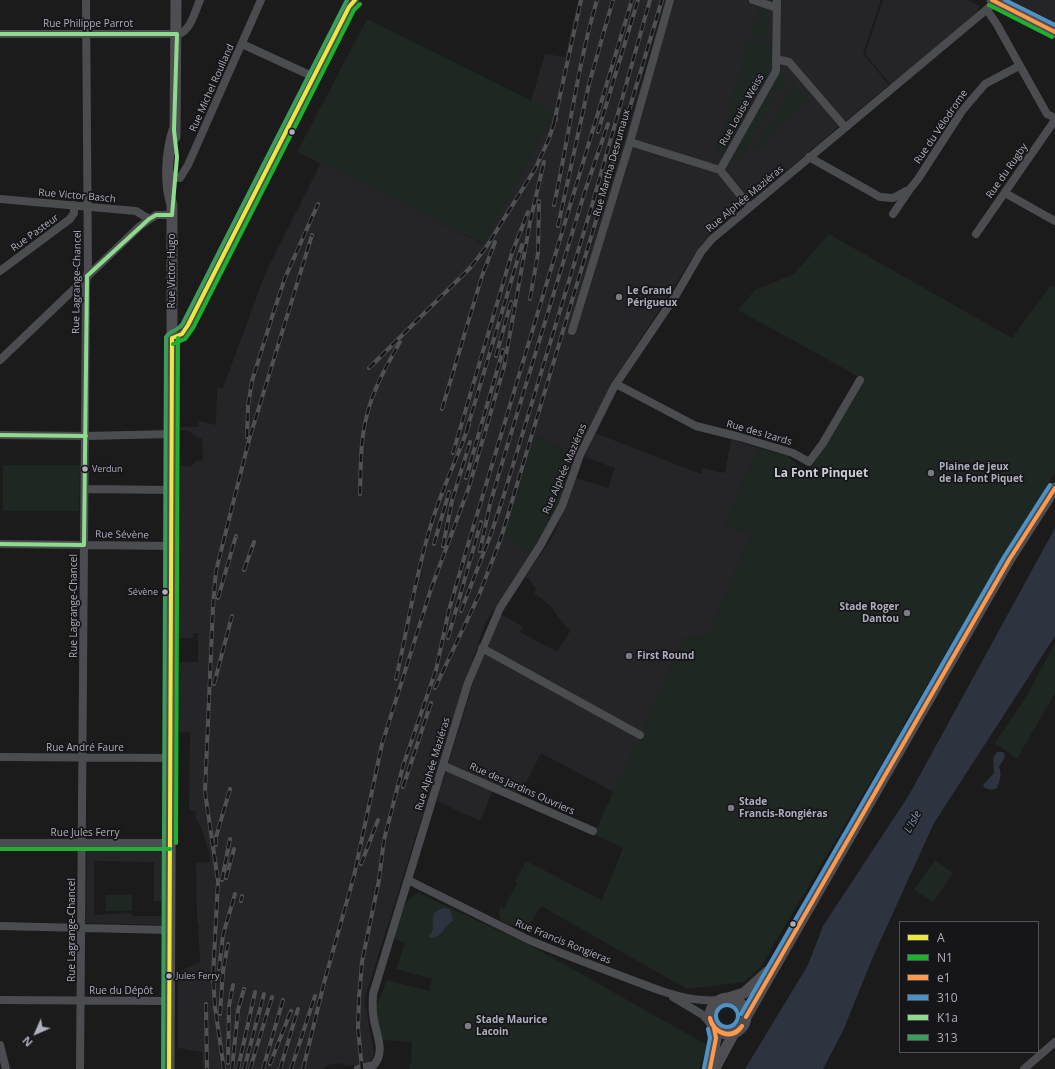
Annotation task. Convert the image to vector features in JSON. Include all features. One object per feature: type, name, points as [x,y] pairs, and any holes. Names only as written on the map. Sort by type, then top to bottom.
[{"type":"main road","name":"Rue Victor Hugo","points":[[170,0],[174,34]]},
{"type":"main road","name":"Rue Victor Hugo","points":[[169,1069],[172,210],[174,196],[172,175],[176,143],[174,130],[174,34],[176,0]]},
{"type":"main road","points":[[993,3],[1055,32]]},
{"type":"main road","points":[[715,1069],[734,1033],[744,1025],[746,1017],[782,953],[1009,560],[1055,488]]},
{"type":"main road","points":[[710,1069],[716,1038],[712,1026],[710,1013],[711,1008],[723,999],[744,993],[753,986],[782,953]]},
{"type":"main road","points":[[723,999],[734,999],[742,1006],[746,1017]]},
{"type":"main road","points":[[712,1026],[723,1034],[734,1033]]},
{"type":"street","name":"Rue Lagrange-Chancel","points":[[80,1069],[82,1001],[87,276],[86,0]]},
{"type":"street","points":[[174,34],[182,34],[187,29],[200,0]]},
{"type":"street","name":"Rue Michel Roulland","points":[[172,175],[182,176],[188,165],[261,0]]},
{"type":"street","points":[[172,338],[176,338],[184,332],[191,320],[349,7],[355,0]]},
{"type":"street","name":"Rue Martha Desrumaux","points":[[572,331],[630,142],[670,0]]},
{"type":"street","points":[[753,0],[777,4]]},
{"type":"street","points":[[993,3],[996,23],[1047,114],[1055,119]]},
{"type":"street","name":"Rue Alphée Maziéras","points":[[358,1069],[374,1065],[380,1056],[380,1047],[373,1014],[373,994],[444,766],[468,683],[500,608],[540,546],[562,506],[580,455],[616,384],[676,294],[701,252],[712,239],[993,3]]},
{"type":"street","name":"Rue Louise Weiss","points":[[720,170],[776,71],[777,4]]},
{"type":"street","name":"Rue Philippe Parrot","points":[[0,34],[174,34]]},
{"type":"street","points":[[242,44],[314,77]]},
{"type":"street","points":[[776,60],[789,62],[845,128]]},
{"type":"street","name":"Rue du Vélodrome","points":[[893,214],[918,179],[962,111],[985,84],[1019,66]]},
{"type":"street","name":"Rue du Rugby","points":[[976,234],[1055,119]]},
{"type":"street","points":[[630,142],[720,170],[750,207]]},
{"type":"street","points":[[809,157],[880,197],[893,198],[910,189]]},
{"type":"street","points":[[1004,193],[1055,221]]},
{"type":"street","name":"Rue Victor Basch","points":[[0,199],[136,211],[149,219]]},
{"type":"street","name":"Rue Pasteur","points":[[0,271],[70,219],[74,213],[74,206]]},
{"type":"street","points":[[0,360],[87,276],[149,219],[172,210]]},
{"type":"street","name":"Rue des Izards","points":[[616,384],[696,426],[740,437],[793,453],[809,462],[823,443],[860,380]]},
{"type":"street","points":[[0,435],[86,436],[172,434]]},
{"type":"street","points":[[85,489],[172,490]]},
{"type":"street","name":"Rue Sévène","points":[[0,544],[171,546]]},
{"type":"street","points":[[482,648],[640,734]]},
{"type":"street","name":"Rue André Faure","points":[[0,757],[170,758]]},
{"type":"street","name":"Rue des Jardins Ouvriers","points":[[444,766],[593,831]]},
{"type":"street","name":"Rue Jules Ferry","points":[[0,842],[170,843]]},
{"type":"street","name":"Rue Francis Rongieras","points":[[408,880],[528,940],[663,992],[705,1000],[723,999]]},
{"type":"street","points":[[0,926],[170,930]]},
{"type":"street","points":[[663,992],[703,1015],[712,1026]]},
{"type":"street","name":"Rue du Dépôt","points":[[0,1000],[169,1001]]},
{"type":"street","points":[[1024,1069],[1055,1042]]},
{"type":"street","points":[[0,1047],[6,1069]]},
{"type":"shaded area","points":[[578,0],[665,0],[580,285],[667,0],[881,0],[863,54],[889,85],[710,234],[702,243],[613,382],[578,453],[534,436],[532,553],[485,623],[450,728],[366,994],[365,1003],[374,1053],[373,1057],[368,1063],[344,1066],[341,1063],[328,1065],[324,1069],[203,1069],[202,1052],[178,1048],[178,972],[200,962],[197,922],[196,863],[210,862],[210,855],[201,827],[195,818],[196,812],[189,810],[190,732],[179,732],[179,662],[198,662],[198,633],[193,633],[193,638],[179,638],[180,465],[191,467],[192,464],[195,464],[195,461],[203,460],[202,439],[196,437],[189,431],[180,430],[180,427],[198,427],[199,421],[216,425],[217,388],[223,388],[265,274],[321,163],[483,244],[554,113],[531,101],[545,54],[565,57]]},
{"type":"shaded area","points":[[883,0],[968,0],[980,6],[976,13],[891,85],[865,54]]},
{"type":"shaded area","points":[[1012,0],[1055,0],[1055,22],[1012,1]]},
{"type":"shaded area","points":[[758,8],[768,11],[766,40],[749,39]]},
{"type":"shaded area","points":[[367,19],[554,112],[484,244],[297,152]]},
{"type":"shaded area","points":[[748,42],[772,43],[770,73],[762,86],[739,74]]},
{"type":"shaded area","points":[[781,70],[787,78],[778,94],[770,89]]},
{"type":"shaded area","points":[[738,76],[757,86],[738,119],[727,113]]},
{"type":"shaded area","points":[[793,83],[808,100],[777,128],[748,159]]},
{"type":"shaded area","points":[[767,94],[775,99],[758,129],[750,124]]},
{"type":"shaded area","points":[[726,115],[742,124],[723,156],[716,152]]},
{"type":"shaded area","points":[[748,127],[756,132],[738,165],[730,160]]},
{"type":"shaded area","points":[[829,234],[1012,338],[1051,285],[1055,287],[1055,473],[910,713],[760,968],[744,982],[687,989],[541,906],[525,932],[500,920],[499,912],[500,907],[504,908],[526,861],[602,900],[623,848],[594,834],[684,638],[702,636],[714,631],[713,624],[752,533],[725,525],[758,448],[786,455],[808,473],[863,379],[738,310],[755,290],[794,274]]},
{"type":"shaded area","points":[[595,433],[701,474],[702,468],[725,473],[731,439],[758,448],[725,525],[752,533],[713,624],[714,631],[702,636],[684,638],[614,792],[541,753],[520,795],[495,785],[480,821],[437,801],[474,680],[501,614],[523,627],[520,632],[557,652],[570,631],[552,607],[534,593],[536,589],[528,578],[525,578],[554,535],[576,478],[608,488],[615,468],[585,457]]},
{"type":"shaded area","points":[[534,436],[578,453],[559,504],[532,553],[505,537]]},
{"type":"shaded area","points":[[3,465],[80,465],[79,511],[3,511]]},
{"type":"shaded area","points":[[1055,643],[1055,693],[1017,759],[995,743],[1026,697]]},
{"type":"shaded area","points":[[87,850],[162,851],[162,901],[154,901],[154,862],[94,861],[94,915],[131,913],[132,916],[161,916],[161,925],[86,923]]},
{"type":"shaded area","points":[[935,860],[953,873],[933,902],[914,890]]},
{"type":"shaded area","points":[[419,893],[537,949],[707,1045],[699,1069],[409,1069],[409,1065],[411,1064],[412,1042],[381,1040],[375,1010],[387,980],[429,991],[432,979],[396,969],[405,943],[394,939],[402,912],[409,900]]},
{"type":"shaded area","points":[[106,895],[132,895],[132,911],[106,911]]},
{"type":"water","name":"L'Isle","points":[[1055,528],[1055,636],[934,823],[872,959],[843,1031],[823,1069],[745,1069],[808,965],[823,926],[909,795]]},
{"type":"water","points":[[997,752],[1004,752],[1005,757],[999,767],[1000,778],[997,788],[991,790],[985,788],[983,785],[994,773],[993,758]]},
{"type":"water","points":[[444,908],[450,909],[453,921],[438,936],[430,938],[429,936],[433,928],[434,913]]},
{"type":"railway","points":[[554,123],[581,0]]},
{"type":"railway","points":[[554,205],[584,51],[597,0]]},
{"type":"railway","points":[[558,226],[589,84],[613,0]]},
{"type":"railway","points":[[362,1069],[358,1028],[362,962],[379,880],[384,840],[403,766],[436,670],[449,610],[470,538],[632,0]]},
{"type":"railway","points":[[598,132],[638,0]]},
{"type":"railway","points":[[461,611],[491,534],[503,498],[593,202],[650,0]]},
{"type":"railway","points":[[435,688],[479,595],[501,538],[662,0]]},
{"type":"railway","points":[[369,368],[470,268],[487,246],[535,169],[548,141],[556,118]]},
{"type":"railway","points":[[480,551],[490,504],[506,450],[585,191],[608,124]]},
{"type":"railway","points":[[303,1069],[324,983],[354,876],[382,744],[431,589],[469,487],[504,367],[530,222],[544,162]]},
{"type":"railway","points":[[530,299],[538,253],[539,201]]},
{"type":"railway","points":[[247,437],[248,406],[252,381],[285,278],[318,204]]},
{"type":"railway","points":[[453,453],[512,253],[528,212]]},
{"type":"railway","points":[[224,1069],[215,1007],[213,977],[218,881],[205,792],[213,606],[216,571],[249,440],[312,235]]},
{"type":"railway","points":[[442,409],[482,276],[495,242]]},
{"type":"railway","points":[[467,429],[522,245]]},
{"type":"railway","points":[[496,356],[511,302]]},
{"type":"railway","points":[[360,494],[362,444],[367,415],[385,368],[400,342]]},
{"type":"railway","points":[[466,478],[503,350]]},
{"type":"railway","points":[[396,679],[425,544],[439,500],[469,425]]},
{"type":"railway","points":[[443,546],[452,501],[470,442]]},
{"type":"railway","points":[[434,544],[449,492]]},
{"type":"railway","points":[[448,638],[481,522]]},
{"type":"railway","points":[[218,598],[236,536]]},
{"type":"railway","points":[[244,570],[254,542]]},
{"type":"railway","points":[[214,684],[232,616]]},
{"type":"railway","points":[[403,787],[431,703]]},
{"type":"railway","points":[[216,845],[216,837],[230,789]]},
{"type":"railway","points":[[361,864],[378,820]]},
{"type":"railway","points":[[222,880],[230,839]]},
{"type":"railway","points":[[226,878],[234,849]]},
{"type":"railway","points":[[219,969],[223,935],[235,894]]},
{"type":"railway","points":[[241,901],[242,896]]},
{"type":"railway","points":[[220,1014],[223,971],[228,944]]},
{"type":"railway","points":[[228,1063],[229,1006],[233,985]]},
{"type":"railway","points":[[232,1069],[238,1010],[244,989]]},
{"type":"railway","points":[[238,1069],[255,992]]},
{"type":"railway","points":[[244,1069],[264,994]]},
{"type":"railway","points":[[291,1069],[315,996]]},
{"type":"railway","points":[[250,1069],[272,997]]},
{"type":"railway","points":[[263,1069],[283,1000]]},
{"type":"railway","points":[[206,1004],[207,1069]]},
{"type":"railway","points":[[280,1069],[298,1009]]},
{"type":"railway","points":[[270,1064],[291,1011]]},
{"type":"transit line","name":"313","points":[[163,1069],[166,337],[179,328],[183,323],[347,0]]},
{"type":"transit line","name":"A","points":[[172,338],[182,334],[188,325],[349,7],[355,0]]},
{"type":"transit line","name":"e1","points":[[992,0],[1055,32]]},
{"type":"transit line","name":"310","points":[[1005,0],[1055,25]]},
{"type":"transit line","name":"N1","points":[[173,344],[185,339],[193,328],[354,10],[360,4]]},
{"type":"transit line","name":"N1","points":[[989,5],[1052,37]]},
{"type":"transit line","name":"K1a","points":[[0,34],[177,34],[174,130],[177,157],[172,215]]},
{"type":"transit line","name":"K1a","points":[[87,276],[149,219],[156,215],[172,215]]},
{"type":"transit line","name":"K1a","points":[[0,544],[84,545],[87,276]]},
{"type":"transit line","name":"A","points":[[169,1069],[172,338]]},
{"type":"transit line","name":"N1","points":[[176,843],[178,338]]},
{"type":"transit line","name":"K1a","points":[[0,435],[86,436]]},
{"type":"transit line","name":"310","points":[[741,1014],[1004,557],[1050,485]]},
{"type":"transit line","name":"e1","points":[[746,1017],[1009,560],[1055,488]]},
{"type":"transit line","name":"N1","points":[[0,849],[170,849]]},
{"type":"transit line","name":"310","points":[[727,1005],[735,1008],[738,1016],[735,1024],[727,1027],[719,1024],[716,1016],[719,1008],[727,1005]]},
{"type":"transit line","name":"e1","points":[[710,1018],[715,1028],[723,1033],[733,1033],[742,1026]]},
{"type":"transit line","name":"e1","points":[[710,1018],[715,1028],[723,1034],[733,1034],[742,1026]]},
{"type":"transit line","name":"e1","points":[[710,1069],[716,1038],[714,1028]]},
{"type":"transit line","name":"310","points":[[704,1068],[710,1038],[708,1029]]},
{"type":"place","name":"Le Grand Périgueux","points":[[619,297]]},
{"type":"place","name":"Verdun","points":[[85,469]]},
{"type":"place","name":"Plaine de jeux de la Font Piquet","points":[[931,473]]},
{"type":"place","name":"Sévène","points":[[165,592]]},
{"type":"place","name":"Stade Roger Dantou","points":[[907,613]]},
{"type":"place","name":"First Round","points":[[629,656]]},
{"type":"place","name":"Stade Francis-Rongiéras","points":[[731,808]]},
{"type":"place","name":"Jules Ferry","points":[[169,976]]},
{"type":"place","name":"Stade Maurice Lacoin","points":[[468,1026]]},
{"type":"district","name":"La Font Pinquet","points":[[821,474]]}]
